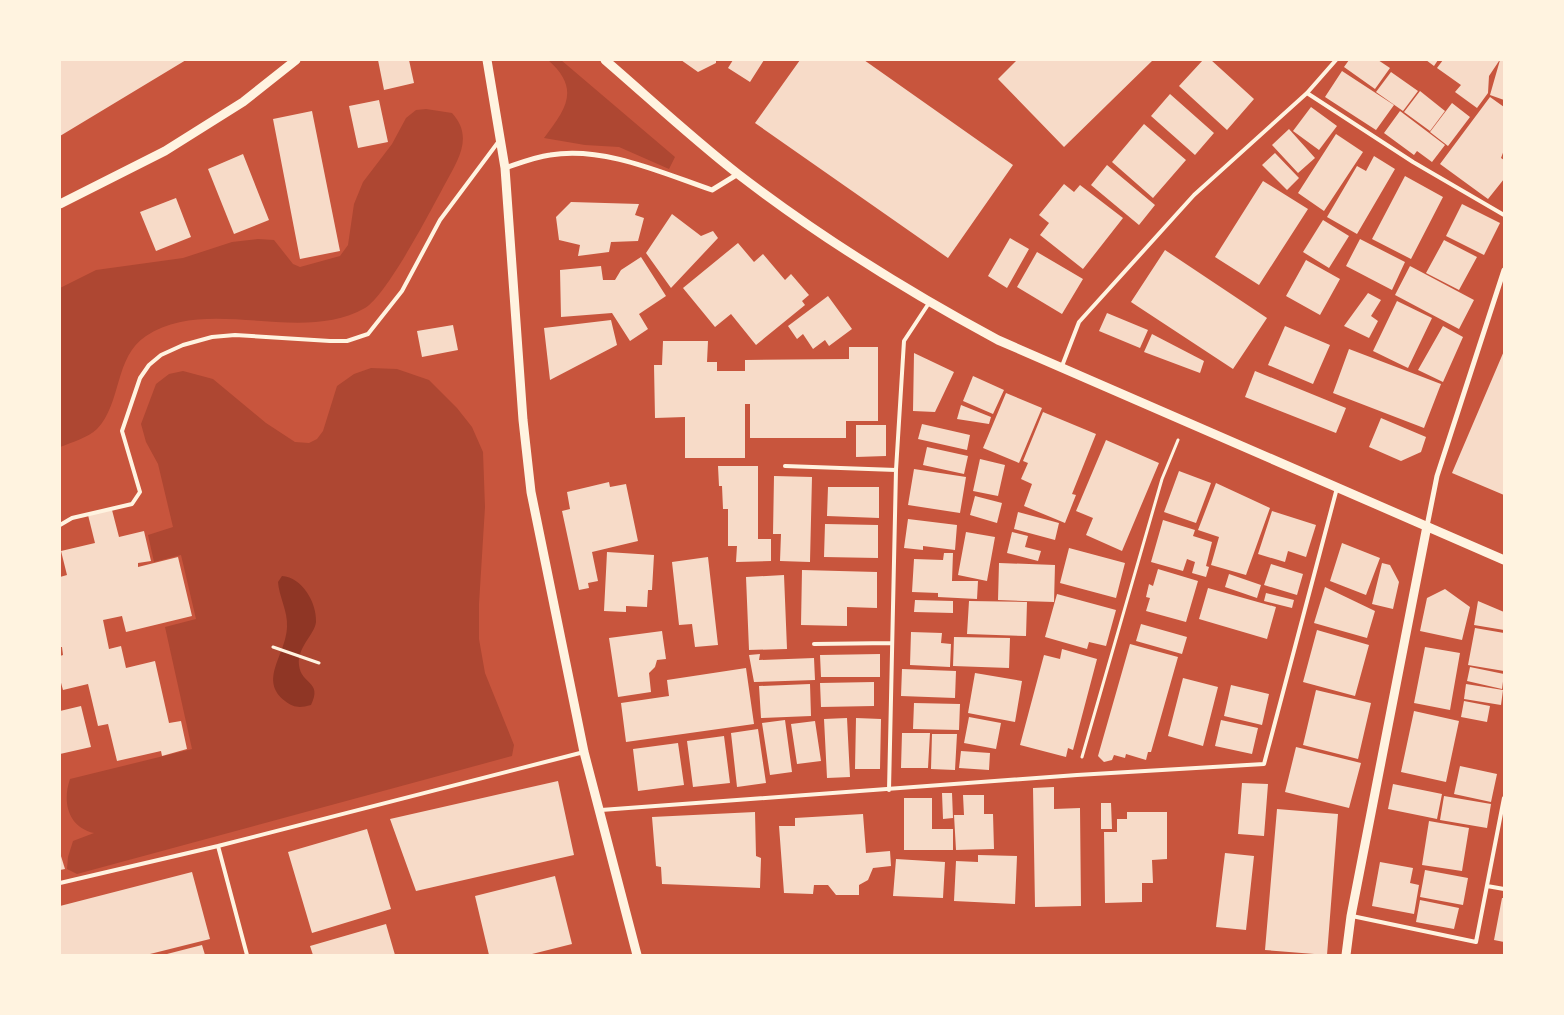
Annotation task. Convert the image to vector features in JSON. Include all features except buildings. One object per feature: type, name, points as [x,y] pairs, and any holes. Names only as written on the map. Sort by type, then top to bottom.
[{"type":"street","points":[[60,204],[165,151],[243,102],[296,60]]},
{"type":"street","points":[[487,60],[506,168],[522,411],[531,492],[584,752],[637,955]]},
{"type":"street","points":[[606,60],[738,174],[869,267],[930,303],[998,340],[1062,366],[1504,560]]},
{"type":"street","points":[[506,168],[550,155],[586,153],[630,164],[712,190],[738,174]]},
{"type":"street","points":[[1346,955],[1351,916],[1438,476],[1504,270]]},
{"type":"lane","points":[[1062,366],[1079,322],[1194,195],[1307,93],[1336,60]]},
{"type":"lane","points":[[1307,93],[1413,162],[1504,215]]},
{"type":"lane","points":[[60,525],[72,518],[132,504],[137,498],[140,492],[122,431],[140,378],[149,365],[161,355],[182,345],[212,337],[235,335],[330,341],[347,340],[368,334],[402,292],[440,220],[501,140]]},
{"type":"lane","points":[[889,790],[896,470],[904,341],[930,303]]},
{"type":"lane","points":[[785,466],[896,470]]},
{"type":"lane","points":[[598,810],[1077,775],[1264,764],[1337,486]]},
{"type":"lane","points":[[814,644],[892,643]]},
{"type":"lane","points":[[60,883],[218,846],[584,752]]},
{"type":"lane","points":[[1351,916],[1476,942],[1504,798]]},
{"type":"lane","points":[[218,846],[247,955]]},
{"type":"lane","points":[[1487,886],[1504,889]]},
{"type":"path","points":[[1077,775],[1162,479],[1186,421]]},
{"type":"path","points":[[273,647],[319,663]]},
{"type":"shaded area","points":[[548,60],[561,60],[675,157],[669,169],[619,147],[585,145],[544,138],[559,118],[567,99],[564,80],[558,70]]},
{"type":"shaded area","points":[[426,109],[452,113],[459,122],[462,131],[462,148],[455,166],[408,251],[385,287],[374,300],[365,308],[339,318],[312,322],[197,320],[171,325],[146,336],[128,356],[111,406],[97,429],[84,437],[60,447],[60,288],[96,270],[183,258],[232,242],[258,239],[274,240],[293,264],[300,267],[340,256],[348,245],[354,204],[363,182],[392,144],[406,118],[416,110]]},
{"type":"shaded area","points":[[371,368],[397,369],[429,380],[457,408],[472,427],[483,452],[485,507],[479,604],[479,639],[485,673],[514,745],[512,756],[77,874],[67,869],[68,857],[73,841],[94,833],[78,825],[69,812],[67,796],[70,779],[192,749],[165,627],[196,619],[181,555],[154,562],[148,535],[173,527],[158,464],[146,442],[141,424],[156,384],[169,374],[183,371],[213,379],[266,423],[295,442],[309,443],[317,439],[323,431],[337,386],[354,374]]},
{"type":"shaded area","points":[[282,576],[289,577],[302,586],[311,599],[316,615],[315,627],[299,658],[299,665],[303,676],[313,687],[314,691],[311,705],[304,707],[297,707],[285,701],[277,693],[274,685],[276,667],[286,637],[287,627],[278,582]]}]
